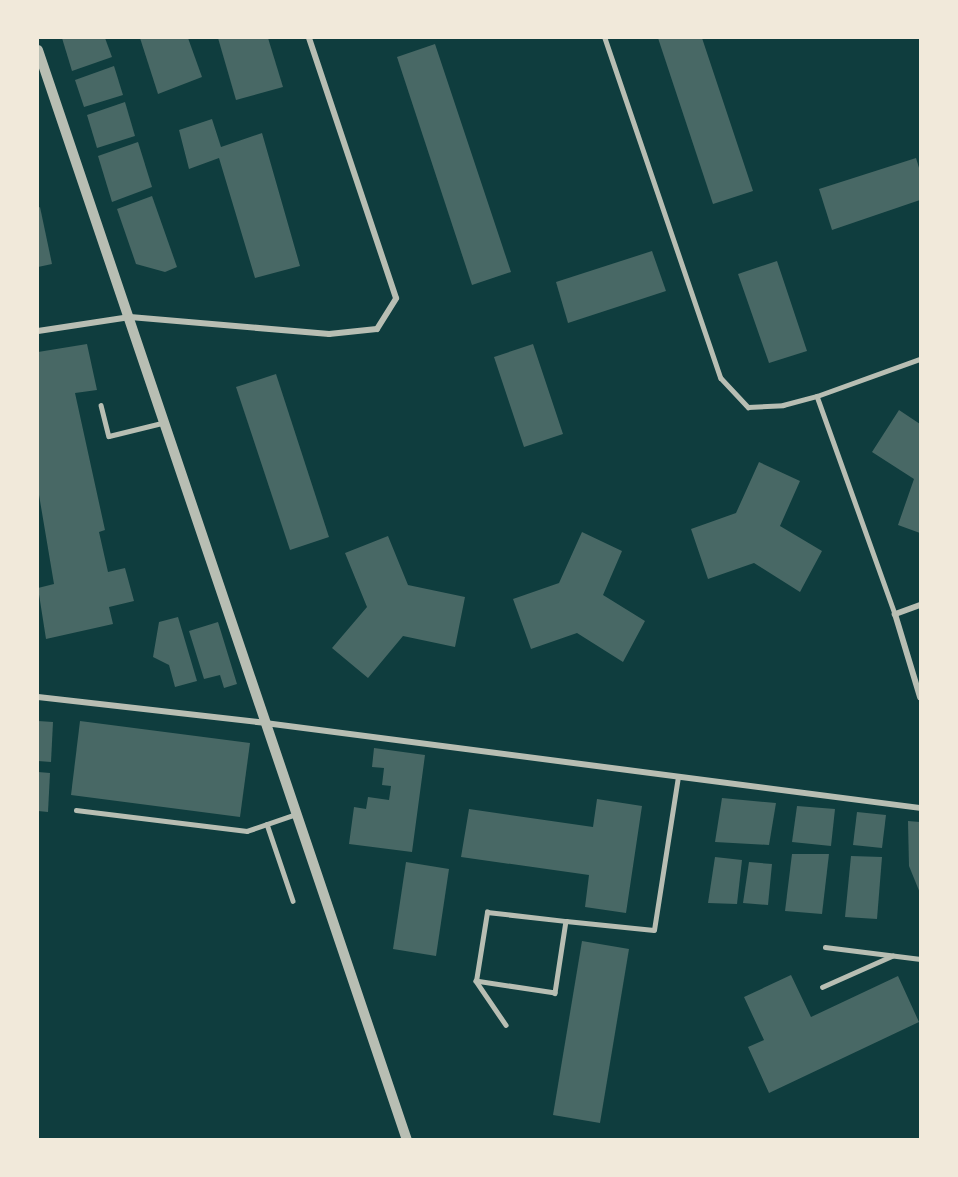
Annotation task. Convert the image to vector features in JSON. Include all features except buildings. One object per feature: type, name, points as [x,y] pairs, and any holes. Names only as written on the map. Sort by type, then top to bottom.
[{"type":"street","points":[[38,331],[130,317],[329,334],[377,329],[396,298],[309,38]]},
{"type":"street","points":[[39,58],[130,317],[407,1140]]},
{"type":"street","points":[[921,605],[895,614],[921,697]]},
{"type":"street","points":[[38,697],[265,723],[921,808]]},
{"type":"lane","points":[[605,38],[721,378],[748,407],[783,405],[817,396],[921,359]]},
{"type":"lane","points":[[817,396],[895,614]]},
{"type":"lane","points":[[101,405],[109,436],[165,423]]},
{"type":"lane","points":[[506,1025],[476,981],[488,912],[654,930],[678,777]]},
{"type":"lane","points":[[76,810],[247,831],[296,814]]},
{"type":"lane","points":[[267,824],[293,901]]},
{"type":"lane","points":[[476,981],[555,993],[566,921]]},
{"type":"lane","points":[[825,947],[921,960]]},
{"type":"lane","points":[[822,987],[892,956]]}]
